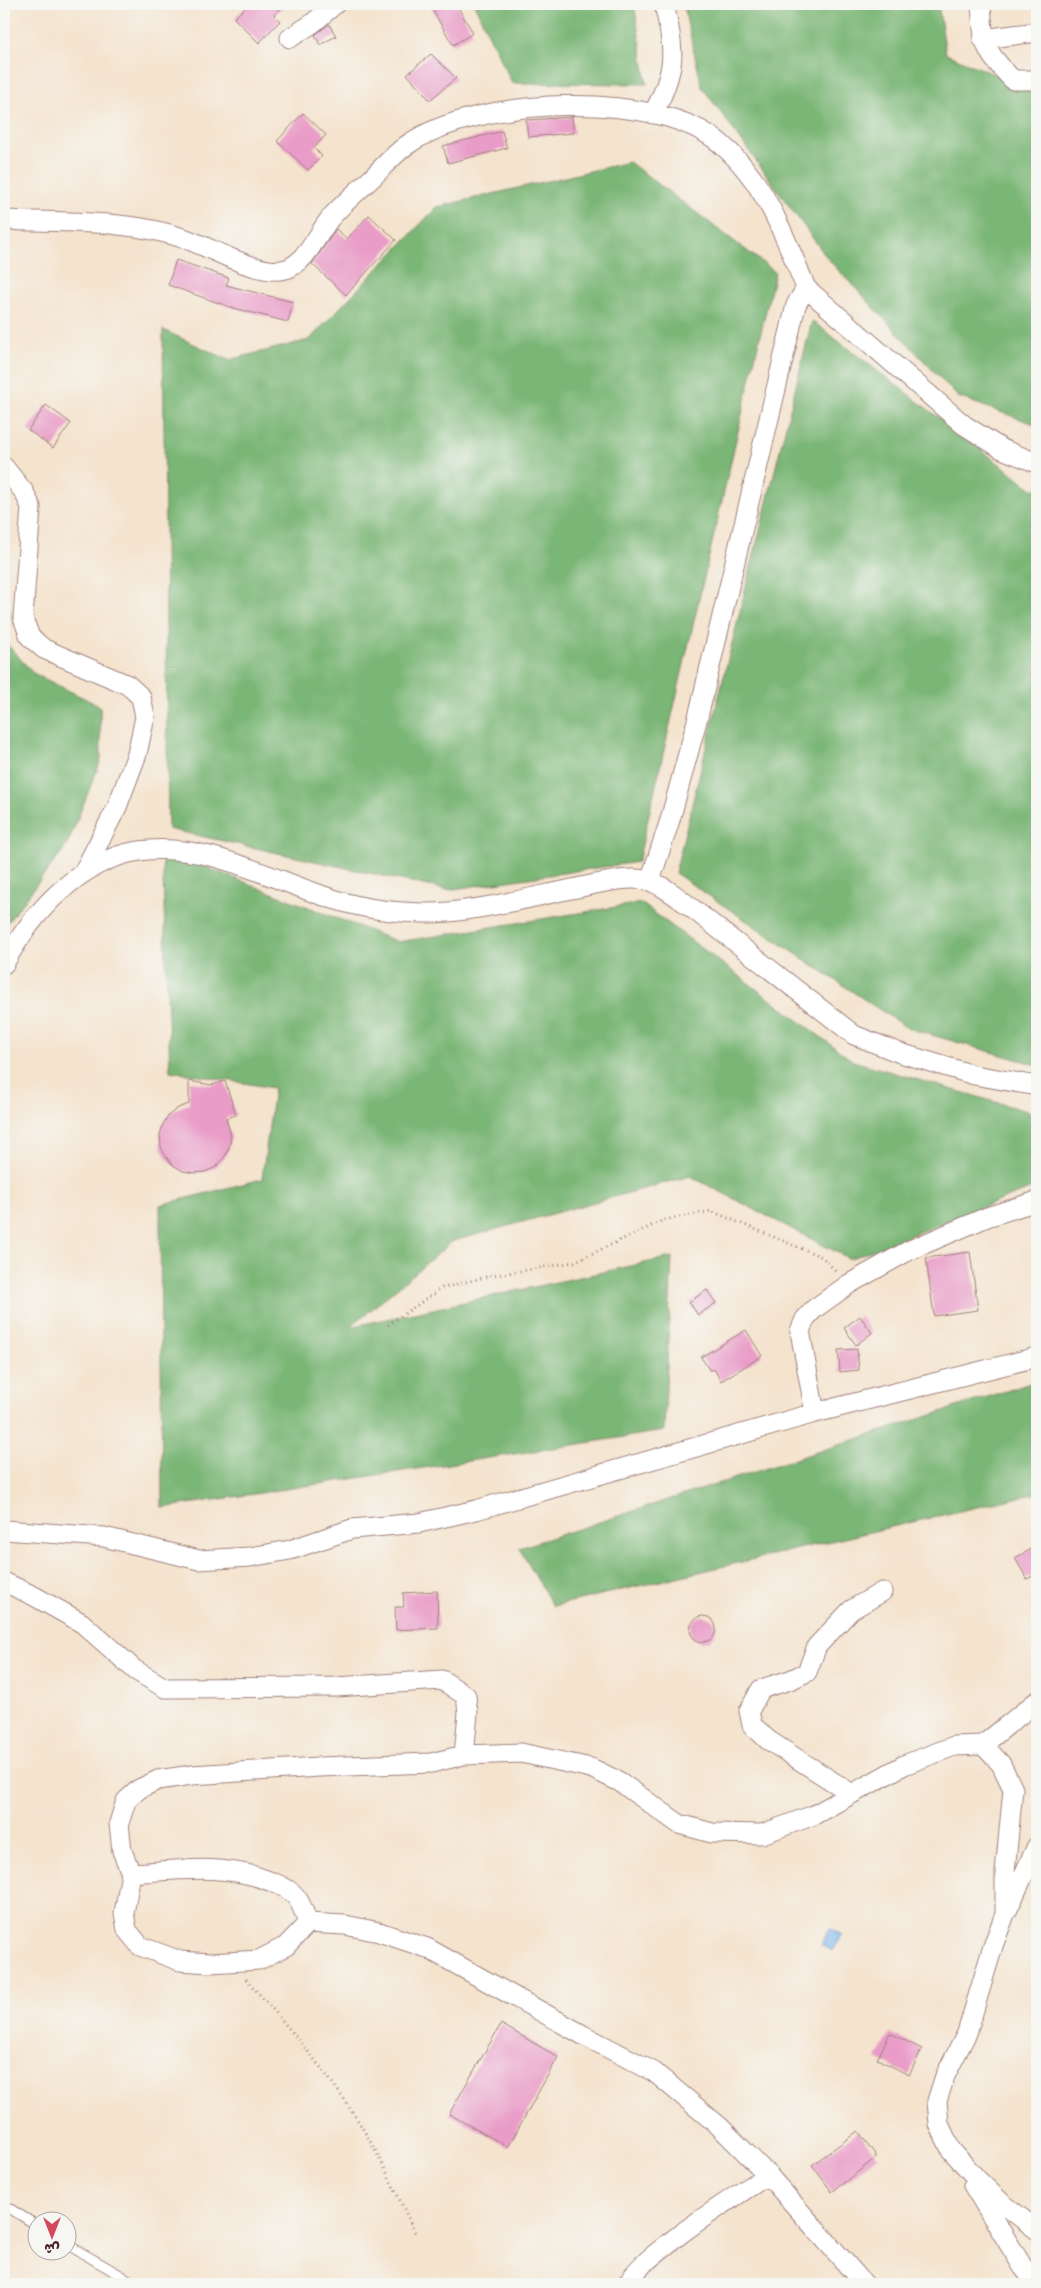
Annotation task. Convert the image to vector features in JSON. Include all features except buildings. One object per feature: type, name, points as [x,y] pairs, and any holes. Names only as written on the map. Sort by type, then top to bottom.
[{"type":"street","points":[[290,38],[313,23],[335,4]]},
{"type":"street","points":[[654,114],[667,88],[674,59],[664,4]]},
{"type":"street","points":[[980,4],[983,39],[990,56],[1013,80],[1037,80]]},
{"type":"street","points":[[983,39],[1037,32]]},
{"type":"street","points":[[4,220],[110,224],[148,229],[186,239],[257,267],[270,271],[280,270],[289,268],[299,262],[333,216],[406,145],[433,130],[502,112],[574,104],[604,105],[654,114],[676,120],[701,131],[719,142],[735,156],[768,203],[792,251],[806,288],[964,425],[1002,449],[1037,463]]},
{"type":"street","points":[[650,881],[670,820],[698,717],[796,305],[806,288]]},
{"type":"street","points":[[4,467],[24,492],[31,507],[24,618],[30,636],[44,649],[128,685],[141,697],[145,717],[137,754],[117,806],[83,873]]},
{"type":"street","points":[[4,964],[31,922],[56,896],[83,873],[112,858],[139,851],[185,851],[213,857],[334,900],[383,912],[432,913],[486,906],[618,880],[650,881],[679,898],[854,1035],[900,1052],[974,1075],[1037,1086]]},
{"type":"street","points":[[815,1413],[800,1331],[805,1319],[814,1309],[849,1284],[908,1251],[987,1217],[1037,1201]]},
{"type":"street","points":[[4,1530],[104,1537],[200,1560],[250,1557],[290,1550],[352,1529],[419,1523],[476,1510],[815,1413],[1037,1357]]},
{"type":"street","points":[[4,1582],[34,1596],[82,1623],[135,1670],[165,1688],[336,1687],[442,1680],[466,1696],[468,1713],[464,1755]]},
{"type":"street","points":[[852,1794],[768,1740],[752,1725],[749,1711],[761,1689],[790,1680],[807,1672],[817,1646],[851,1610],[882,1592]]},
{"type":"street","points":[[864,2284],[768,2175],[719,2126],[654,2072],[583,2035],[427,1948],[378,1932],[344,1925],[308,1923],[286,1946],[259,1960],[232,1963],[180,1961],[140,1946],[127,1930],[124,1913],[131,1873],[122,1850],[119,1823],[126,1801],[139,1789],[158,1780],[192,1775],[319,1767],[431,1763],[464,1755],[521,1753],[591,1768],[620,1782],[679,1824],[712,1833],[762,1834],[814,1815],[904,1766],[954,1746],[983,1744],[1037,1701]]},
{"type":"street","points":[[983,1744],[1001,1764],[1013,1788],[1006,1872],[1005,1914]]},
{"type":"street","points":[[1037,1846],[1005,1914],[993,1946],[967,2033],[945,2076],[937,2101],[939,2124],[952,2150],[1023,2267],[1037,2284]]},
{"type":"street","points":[[131,1873],[199,1868],[237,1871],[259,1877],[281,1885],[297,1897],[308,1923]]},
{"type":"street","points":[[952,2150],[1002,2203],[1037,2230]]},
{"type":"street","points":[[626,2284],[647,2260],[685,2230],[718,2206],[768,2175]]},
{"type":"lane","points":[[4,2205],[28,2220]]},
{"type":"lane","points":[[78,2251],[136,2284]]},
{"type":"path","points":[[388,1326],[442,1288],[490,1276],[574,1262],[664,1220],[711,1211],[822,1256],[849,1284]]},
{"type":"path","points":[[232,1963],[278,2015],[353,2114],[390,2179],[416,2235]]},
{"type":"green space","points":[[474,4],[634,4],[647,84],[512,83]]},
{"type":"green space","points":[[683,4],[938,4],[946,54],[1037,92],[1037,425],[958,397],[828,259],[702,87]]},
{"type":"green space","points":[[629,162],[775,272],[638,862],[447,890],[168,829],[163,330],[229,360],[309,340],[437,207]]},
{"type":"green space","points":[[812,321],[1034,490],[1037,487],[1037,1065],[907,1028],[675,873]]},
{"type":"green space","points":[[4,641],[33,673],[100,706],[101,760],[67,845],[4,927]]},
{"type":"green space","points":[[162,850],[398,942],[641,903],[853,1061],[1037,1114],[1037,1186],[850,1259],[690,1176],[453,1241],[350,1327],[672,1257],[664,1431],[162,1508],[160,1205],[262,1179],[274,1088],[170,1071]]},
{"type":"green space","points":[[1037,1381],[1037,1493],[553,1606],[519,1548]]},
{"type":"water","points":[[830,1928],[842,1935],[833,1951],[821,1945]]}]
